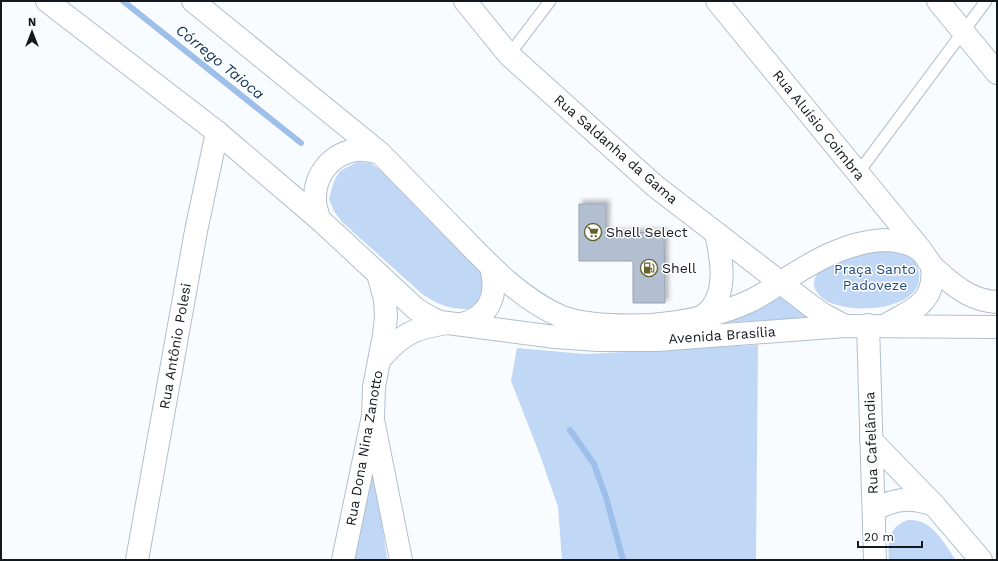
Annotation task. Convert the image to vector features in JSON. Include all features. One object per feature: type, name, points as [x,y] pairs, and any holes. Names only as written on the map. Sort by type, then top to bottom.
[{"type":"main road","points":[[47,1],[217,132],[319,219],[421,313],[431,318],[455,324],[478,318],[487,309],[492,296],[494,284],[491,267]]},
{"type":"main road","name":"Avenida Brasília","points":[[193,1],[380,153],[491,267],[518,290],[541,306],[564,317],[592,324],[644,325],[699,318],[751,301],[820,259],[846,247],[872,241],[894,240],[905,242],[926,258],[958,288],[967,294],[977,299],[997,302]]},
{"type":"main road","name":"Rua Saldanha da Gama","points":[[465,1],[510,55],[655,186],[824,314],[845,326]]},
{"type":"main road","name":"Rua Aluísio Coimbra","points":[[717,1],[926,258]]},
{"type":"main road","points":[[938,1],[997,73]]},
{"type":"main road","name":"Rua Antônio Polesi","points":[[137,560],[196,231],[217,132]]},
{"type":"main road","points":[[319,219],[315,203],[315,190],[317,180],[330,162],[343,154],[356,150],[368,150],[380,153]]},
{"type":"main road","points":[[699,318],[709,311],[713,305],[721,282],[721,264],[716,233]]},
{"type":"main road","points":[[877,326],[915,309],[924,302],[931,286],[933,275],[926,258]]},
{"type":"main road","name":"Rua Dona Nina Zanotto","points":[[343,560],[373,416],[374,387],[386,317],[385,299],[378,274]]},
{"type":"main road","name":"Avenida Brasília","points":[[455,324],[555,338],[598,340],[657,340],[845,326],[997,327]]},
{"type":"main road","name":"Rua Dona Nina Zanotto","points":[[380,359],[390,348],[406,335],[421,328],[455,324]]},
{"type":"main road","name":"Rua Cafelândia","points":[[875,560],[871,440],[877,326]]},
{"type":"main road","points":[[373,416],[401,560]]},
{"type":"main road","points":[[871,440],[934,505],[981,560]]},
{"type":"main road","points":[[874,510],[897,500],[909,499],[934,505]]},
{"type":"lane","points":[[510,55],[550,1]]},
{"type":"lane","points":[[858,173],[986,1]]},
{"type":"green space","points":[[357,162],[371,163],[381,171],[434,219],[481,268],[488,287],[473,309],[452,308],[440,304],[421,293],[341,221],[334,211],[329,199],[334,181],[340,171]]},
{"type":"green space","name":"Praça Santo Padoveze","points":[[894,247],[909,256],[916,263],[918,268],[919,280],[915,291],[905,299],[891,305],[875,308],[859,308],[829,302],[819,295],[816,290],[814,284],[816,276],[821,269],[831,261]]},
{"type":"green space","points":[[779,295],[810,318],[720,323]]},
{"type":"green space","points":[[758,345],[756,560],[562,560],[558,507],[540,455],[511,381],[517,348],[585,354]]},
{"type":"green space","points":[[373,461],[387,559],[350,560]]},
{"type":"green space","points":[[908,520],[916,520],[931,527],[942,539],[956,560],[889,560],[889,541],[893,531],[901,523]]},
{"type":"building","points":[[579,204],[606,204],[606,233],[664,232],[665,303],[633,303],[633,261],[579,261]]},
{"type":"waterway","name":"Córrego Taioca","points":[[123,1],[301,143]]},
{"type":"waterway","name":"Córrego Taioca","points":[[570,430],[594,464],[606,497],[623,560]]},
{"type":"place","name":"Shell Select","points":[[593,232]]},
{"type":"place","name":"Shell","points":[[649,268]]}]
